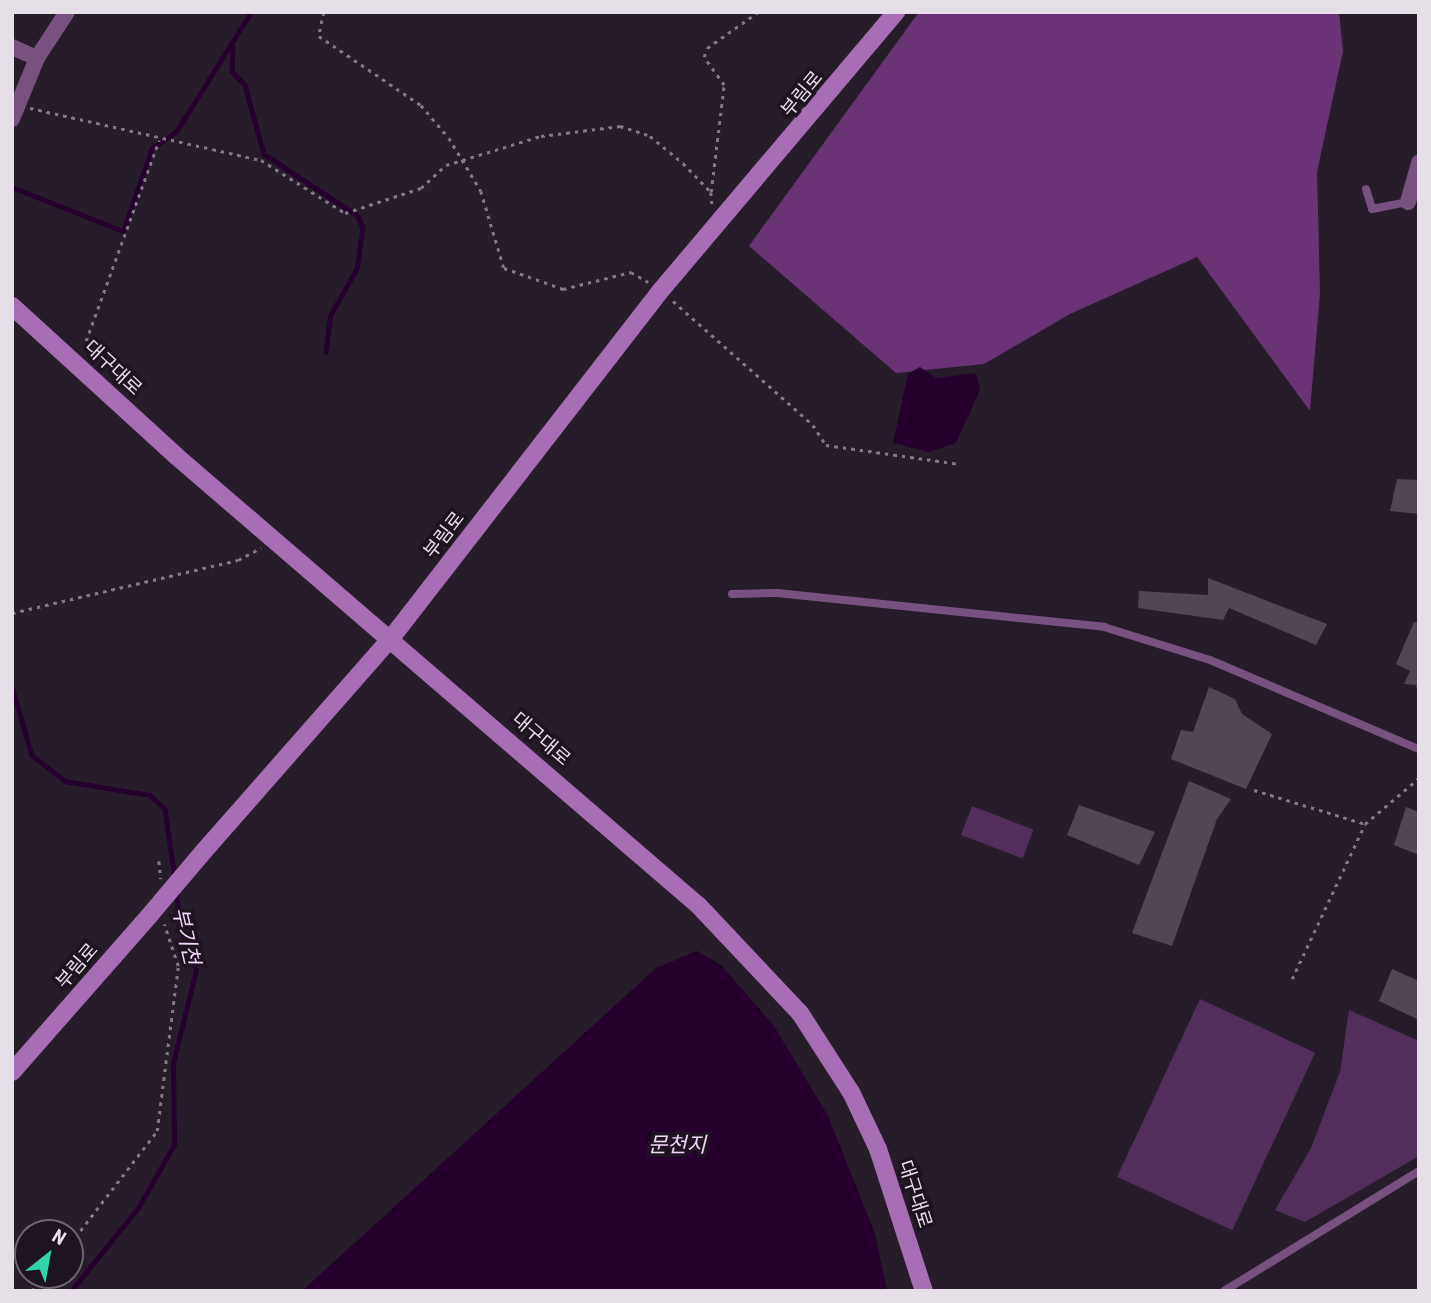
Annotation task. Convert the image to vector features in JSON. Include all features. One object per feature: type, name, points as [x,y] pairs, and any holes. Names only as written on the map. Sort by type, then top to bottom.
[{"type":"street","points":[[16,112],[37,58],[67,12]]},
{"type":"street","name":"부림로","points":[[12,1072],[156,914],[204,851],[392,637],[715,228],[896,12]]},
{"type":"street","points":[[12,47],[37,58]]},
{"type":"street","points":[[1408,202],[1419,163]]},
{"type":"street","name":"대구대로","points":[[12,306],[276,540],[392,637],[699,906],[800,1013],[851,1092],[878,1149],[924,1291]]},
{"type":"lane","points":[[1366,189],[1372,209],[1408,202]]},
{"type":"lane","points":[[732,594],[777,593],[1104,627],[1210,660],[1419,749]]},
{"type":"lane","points":[[1224,1291],[1419,1171]]},
{"type":"path","points":[[324,12],[319,36],[421,105],[481,191],[504,268],[563,289],[631,272],[651,284]]},
{"type":"path","points":[[715,228],[711,192],[724,85],[704,57],[706,48],[758,12]]},
{"type":"path","points":[[16,112],[261,160],[345,213],[421,188],[446,165],[541,136],[620,126],[650,136],[711,192]]},
{"type":"path","points":[[75,361],[107,297],[159,139]]},
{"type":"path","points":[[672,300],[813,425],[826,445],[960,464]]},
{"type":"path","points":[[12,613],[238,560],[276,540]]},
{"type":"path","points":[[1292,979],[1365,824],[1419,778]]},
{"type":"path","points":[[1254,790],[1365,824]]},
{"type":"path","points":[[159,861],[161,886]]},
{"type":"path","points":[[84,1226],[157,1131],[177,966],[156,914]]},
{"type":"shaded area","points":[[919,12],[1339,12],[1343,51],[1317,172],[1320,293],[1310,411],[1197,257],[1070,314],[984,364],[896,373],[749,246]]},
{"type":"shaded area","points":[[972,806],[1034,830],[1023,859],[961,835]]},
{"type":"shaded area","points":[[1200,999],[1315,1053],[1232,1230],[1117,1177]]},
{"type":"shaded area","points":[[1349,1010],[1419,1041],[1419,1156],[1305,1222],[1275,1210],[1311,1148],[1340,1072]]},
{"type":"water","points":[[920,367],[936,378],[976,373],[980,390],[956,443],[929,452],[893,443],[908,374]]},
{"type":"water","name":"문천지","points":[[697,951],[721,965],[774,1026],[828,1116],[875,1234],[887,1291],[302,1291],[656,968]]},
{"type":"building","points":[[1397,479],[1419,480],[1419,514],[1390,511]]},
{"type":"building","points":[[1208,578],[1327,624],[1316,645],[1229,608],[1223,620],[1138,608],[1139,591],[1208,595]]},
{"type":"building","points":[[1414,622],[1419,623],[1419,699],[1416,685],[1404,684],[1410,671],[1396,664]]},
{"type":"building","points":[[1209,687],[1235,699],[1242,714],[1272,734],[1246,789],[1171,759],[1181,730],[1193,732]]},
{"type":"building","points":[[1189,781],[1231,799],[1217,819],[1172,946],[1132,933]]},
{"type":"building","points":[[1079,805],[1155,832],[1139,865],[1067,835]]},
{"type":"building","points":[[1406,807],[1419,812],[1419,855],[1394,845]]},
{"type":"building","points":[[1392,969],[1419,981],[1419,1020],[1379,1001]]},
{"type":"waterway","points":[[12,187],[123,231],[152,148],[176,132],[251,12]]},
{"type":"waterway","points":[[233,46],[232,71],[245,85],[264,154],[358,216],[363,228],[357,269],[331,315],[326,352]]},
{"type":"waterway","name":"부기천","points":[[12,687],[32,755],[65,781],[150,795],[165,809],[175,878]]},
{"type":"waterway","name":"부기천","points":[[71,1291],[138,1208],[174,1145],[173,1063],[196,970],[179,926],[176,893]]}]
